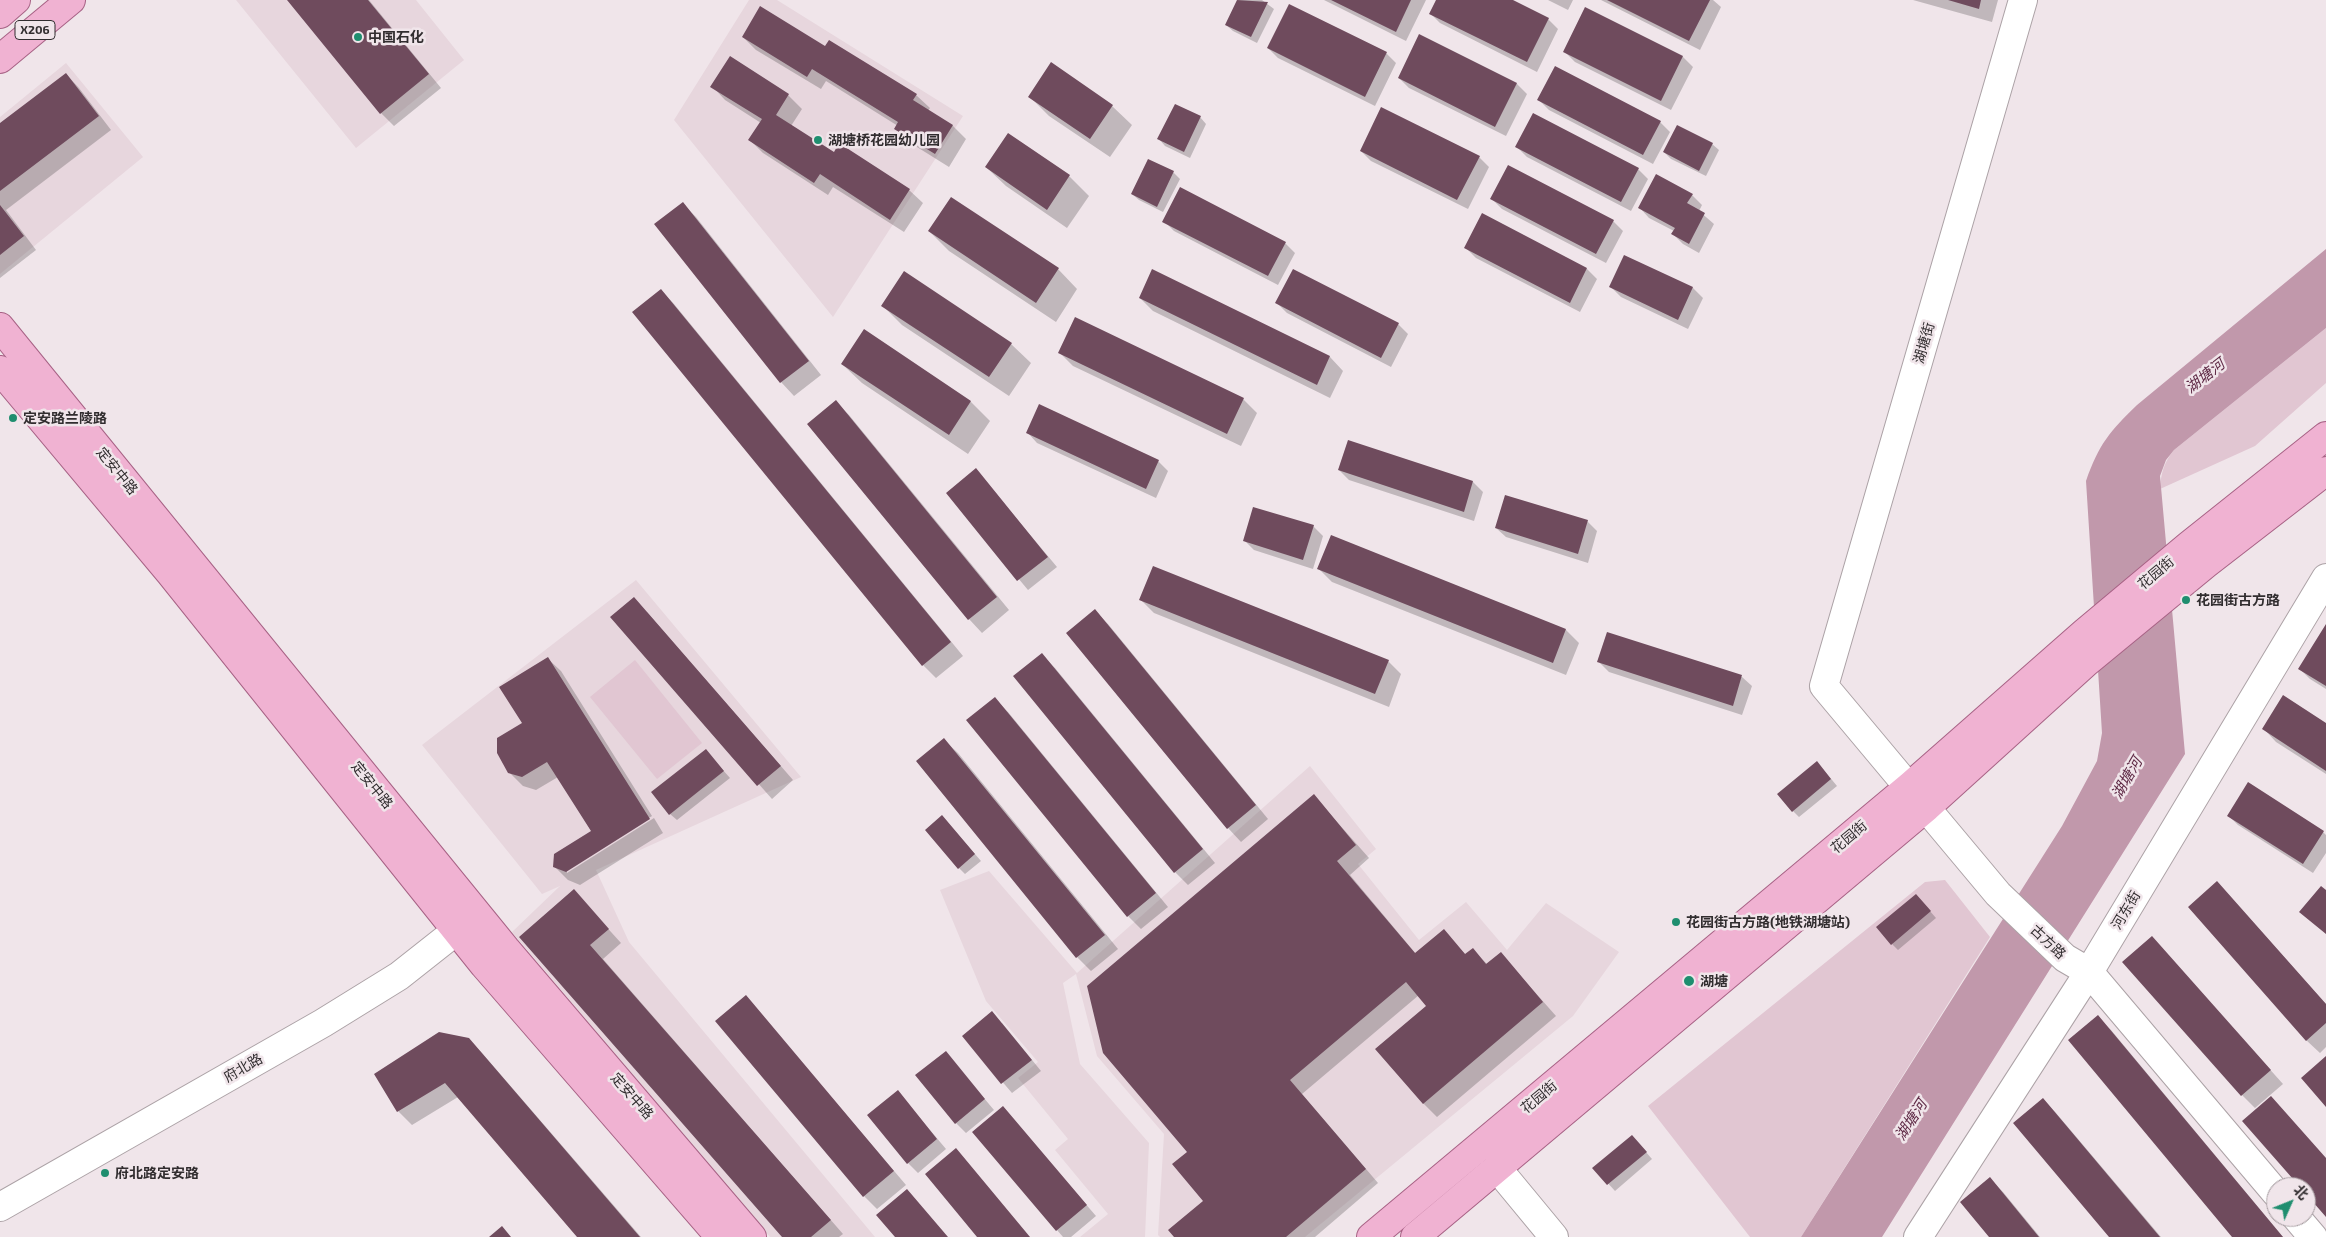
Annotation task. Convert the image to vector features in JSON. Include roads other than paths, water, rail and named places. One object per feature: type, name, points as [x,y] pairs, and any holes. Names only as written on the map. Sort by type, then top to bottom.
[{"type":"main road","name":"X206","points":[[0,14],[16,0]]},
{"type":"main road","name":"X206","points":[[0,59],[71,0]]},
{"type":"main road","name":"定安中路","points":[[0,327],[467,922],[752,1237]]},
{"type":"main road","name":"定安中路","points":[[0,370],[170,573],[427,896],[467,922],[484,965],[720,1237]]},
{"type":"main road","name":"花园街","points":[[1415,1237],[1927,807],[2087,662],[2197,555],[2326,436]]},
{"type":"main road","name":"花园街","points":[[1371,1237],[1910,786],[2084,633],[2197,555],[2326,471]]},
{"type":"street","name":"湖塘街","points":[[1824,686],[2023,0]]},
{"type":"street","name":"河东街","points":[[1918,1237],[2089,972],[2326,578]]},
{"type":"street","name":"古方路","points":[[1824,686],[1910,786],[1998,894],[2065,958],[2089,972],[2266,1181]]},
{"type":"street","name":"府北路","points":[[0,1207],[323,1023],[399,976],[467,922]]},
{"type":"street","points":[[1497,1168],[1554,1237]]},
{"type":"street","points":[[2304,1227],[2313,1237]]},
{"type":"water","name":"湖塘河","points":[[2326,249],[2326,328],[2174,450],[2166,460],[2160,476],[2185,754],[1882,1237],[1801,1237],[2062,826],[2097,761],[2102,733],[2086,481],[2096,457],[2112,431],[2137,405]]},
{"type":"place","name":"中国石化","points":[[358,37]]},
{"type":"place","name":"湖塘桥花园幼儿园","points":[[818,140]]},
{"type":"place","name":"定安路兰陵路","points":[[13,418]]},
{"type":"place","name":"花园街古方路","points":[[2186,600]]},
{"type":"place","name":"花园街古方路(地铁湖塘站)","points":[[1676,922]]},
{"type":"place","name":"湖塘","points":[[1689,981]]},
{"type":"place","name":"府北路定安路","points":[[105,1173]]}]
